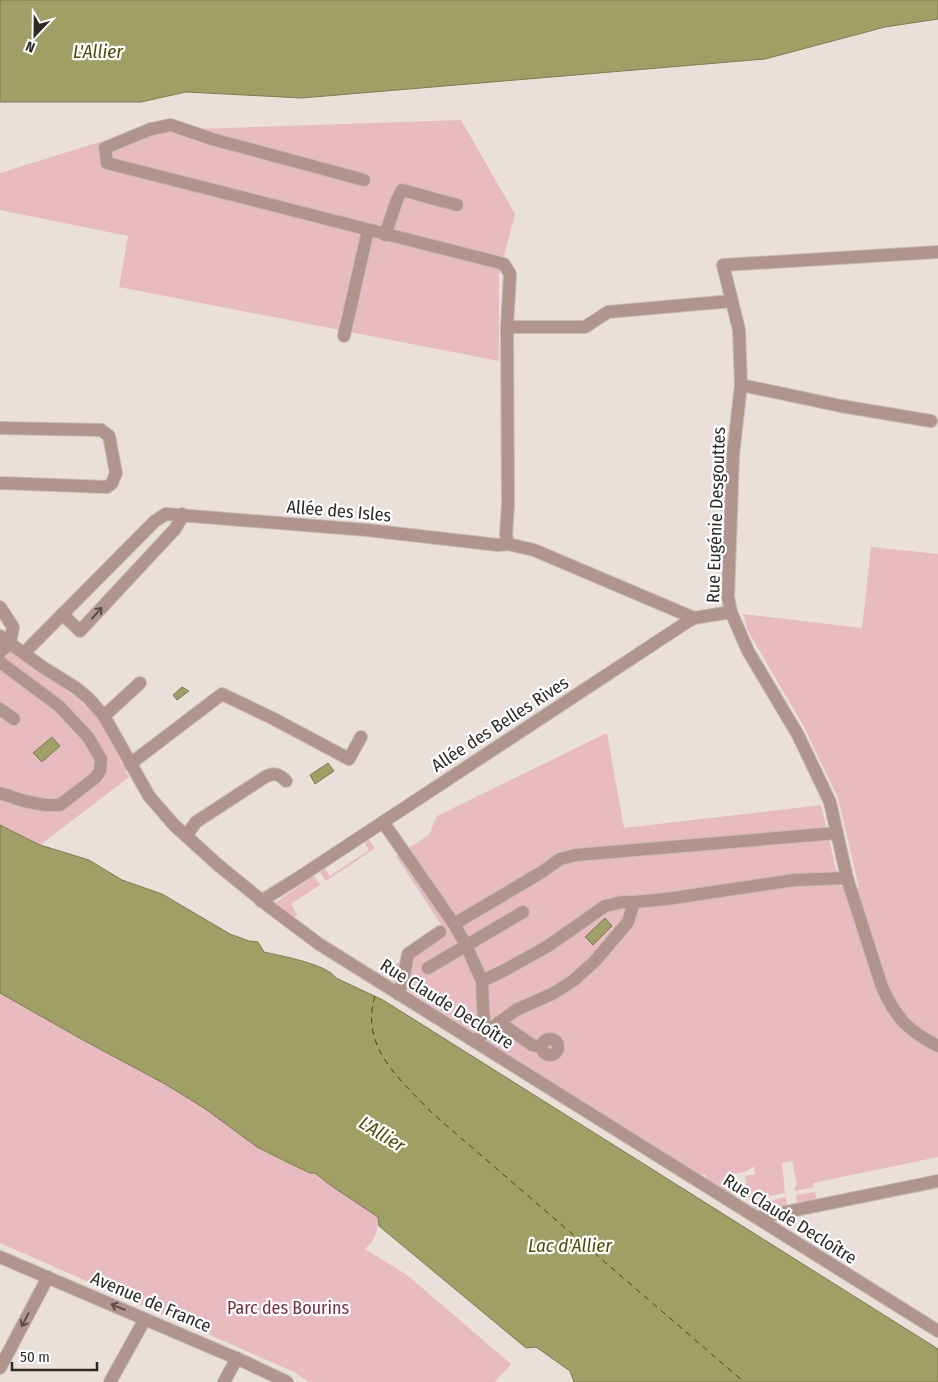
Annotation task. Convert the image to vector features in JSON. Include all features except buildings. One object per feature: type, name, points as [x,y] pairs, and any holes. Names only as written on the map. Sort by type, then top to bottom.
[{"type":"street","points":[[364,180],[212,139],[171,125],[152,129],[105,148],[107,162],[385,235],[504,264],[510,274],[507,327],[508,504],[506,535],[508,544]]},
{"type":"street","points":[[385,235],[402,190],[457,205]]},
{"type":"street","points":[[344,336],[368,230]]},
{"type":"street","name":"Rue Eugénie Desgouttes","points":[[938,252],[723,265],[739,330],[741,385],[733,455],[728,597],[731,612],[748,651],[798,735],[830,802],[847,878],[882,987],[888,1000],[896,1015],[906,1025],[920,1037],[938,1046]]},
{"type":"street","points":[[507,327],[585,327],[608,312],[732,301]]},
{"type":"street","points":[[741,385],[841,406],[931,421]]},
{"type":"street","points":[[0,428],[101,430],[109,436],[116,473],[112,483],[107,487],[0,483]]},
{"type":"street","name":"Allée des Isles","points":[[24,653],[155,521],[166,514],[367,530],[498,545],[508,544],[534,550],[694,618]]},
{"type":"street","points":[[62,614],[80,631],[175,529],[182,514]]},
{"type":"street","points":[[0,607],[13,627],[5,639],[0,652]]},
{"type":"street","name":"Allée des Belles Rives","points":[[261,901],[694,618],[731,612]]},
{"type":"street","name":"Rue Claude Decloître","points":[[5,639],[76,688],[104,716],[149,796],[164,814],[218,865],[261,901],[324,947],[938,1331]]},
{"type":"street","points":[[0,662],[59,706],[88,737],[101,759],[100,771],[95,778],[60,805],[45,805],[24,801],[0,793]]},
{"type":"street","points":[[104,716],[140,683]]},
{"type":"street","points":[[130,764],[222,694],[349,759],[361,737]]},
{"type":"street","points":[[0,709],[14,719]]},
{"type":"street","points":[[186,836],[196,822],[265,776],[275,774],[280,775],[286,780]]},
{"type":"street","points":[[383,822],[454,924],[466,945],[482,981],[482,1007],[485,1032]]},
{"type":"street","points":[[454,924],[542,872],[560,859],[576,855],[837,833]]},
{"type":"street","points":[[482,981],[548,946],[605,906],[622,902],[667,899],[794,880],[847,878]]},
{"type":"street","points":[[474,1042],[516,1010],[554,993],[574,980],[594,961],[628,922],[634,902]]},
{"type":"street","points":[[428,968],[523,912]]},
{"type":"street","points":[[398,994],[403,981],[408,954],[440,932]]},
{"type":"street","points":[[499,1022],[532,1045],[542,1047]]},
{"type":"street","points":[[757,1218],[938,1181]]},
{"type":"street","name":"Avenue de France","points":[[0,1257],[237,1358],[287,1382]]},
{"type":"street","points":[[0,1368],[48,1277]]},
{"type":"street","points":[[110,1382],[145,1319]]},
{"type":"street","points":[[224,1382],[237,1358]]},
{"type":"green space","points":[[461,120],[515,214],[499,275],[499,361],[119,287],[128,236],[0,210],[0,173],[135,131]]},
{"type":"green space","points":[[871,547],[938,554],[938,1157],[813,1183],[814,1187],[795,1191],[795,1186],[797,1185],[792,1161],[782,1163],[785,1193],[749,1200],[745,1176],[755,1174],[754,1167],[751,1167],[748,1171],[734,1174],[737,1194],[734,1199],[707,1182],[706,1174],[701,1175],[694,1172],[581,1102],[381,973],[447,934],[396,856],[429,835],[437,816],[607,733],[624,828],[821,805],[840,886],[859,888],[838,798],[804,727],[748,631],[743,614],[862,628]]},
{"type":"green space","points":[[0,642],[77,698],[100,721],[129,777],[40,845],[0,825]]},
{"type":"green space","points":[[369,839],[375,848],[326,881],[320,872],[325,869],[330,876],[369,850],[364,842]]},
{"type":"green space","points":[[314,876],[320,885],[291,904],[297,915],[293,918],[272,905]]},
{"type":"green space","name":"Parc des Bourins","points":[[0,993],[165,1084],[204,1108],[257,1147],[310,1173],[315,1173],[378,1217],[375,1235],[365,1249],[407,1275],[511,1364],[495,1382],[309,1382],[294,1372],[0,1243]]},
{"type":"green space","points":[[815,1192],[817,1200],[797,1204],[796,1195]]},
{"type":"green space","points":[[786,1197],[787,1206],[760,1211],[750,1205]]},
{"type":"water","name":"L'Allier","points":[[0,0],[938,0],[938,19],[885,27],[765,59],[302,98],[186,92],[141,102],[0,102]]},
{"type":"water","points":[[182,687],[189,691],[177,700],[173,695]]},
{"type":"water","points":[[52,737],[60,746],[42,762],[33,753]]},
{"type":"water","points":[[328,763],[334,771],[315,784],[310,775]]},
{"type":"water","name":"Lac d'Allier","points":[[0,825],[40,845],[89,860],[122,880],[162,894],[230,934],[249,941],[258,942],[264,952],[314,965],[331,973],[336,978],[383,1000],[938,1349],[938,1382],[574,1382],[570,1371],[536,1347],[526,1348],[379,1226],[378,1217],[315,1173],[310,1173],[257,1147],[204,1108],[165,1084],[0,993]]},
{"type":"water","points":[[605,918],[612,926],[593,945],[585,937]]},
{"type":"ferry route","points":[[375,996],[372,1014],[373,1031],[378,1047],[396,1075],[408,1088],[432,1113],[744,1382]]}]
